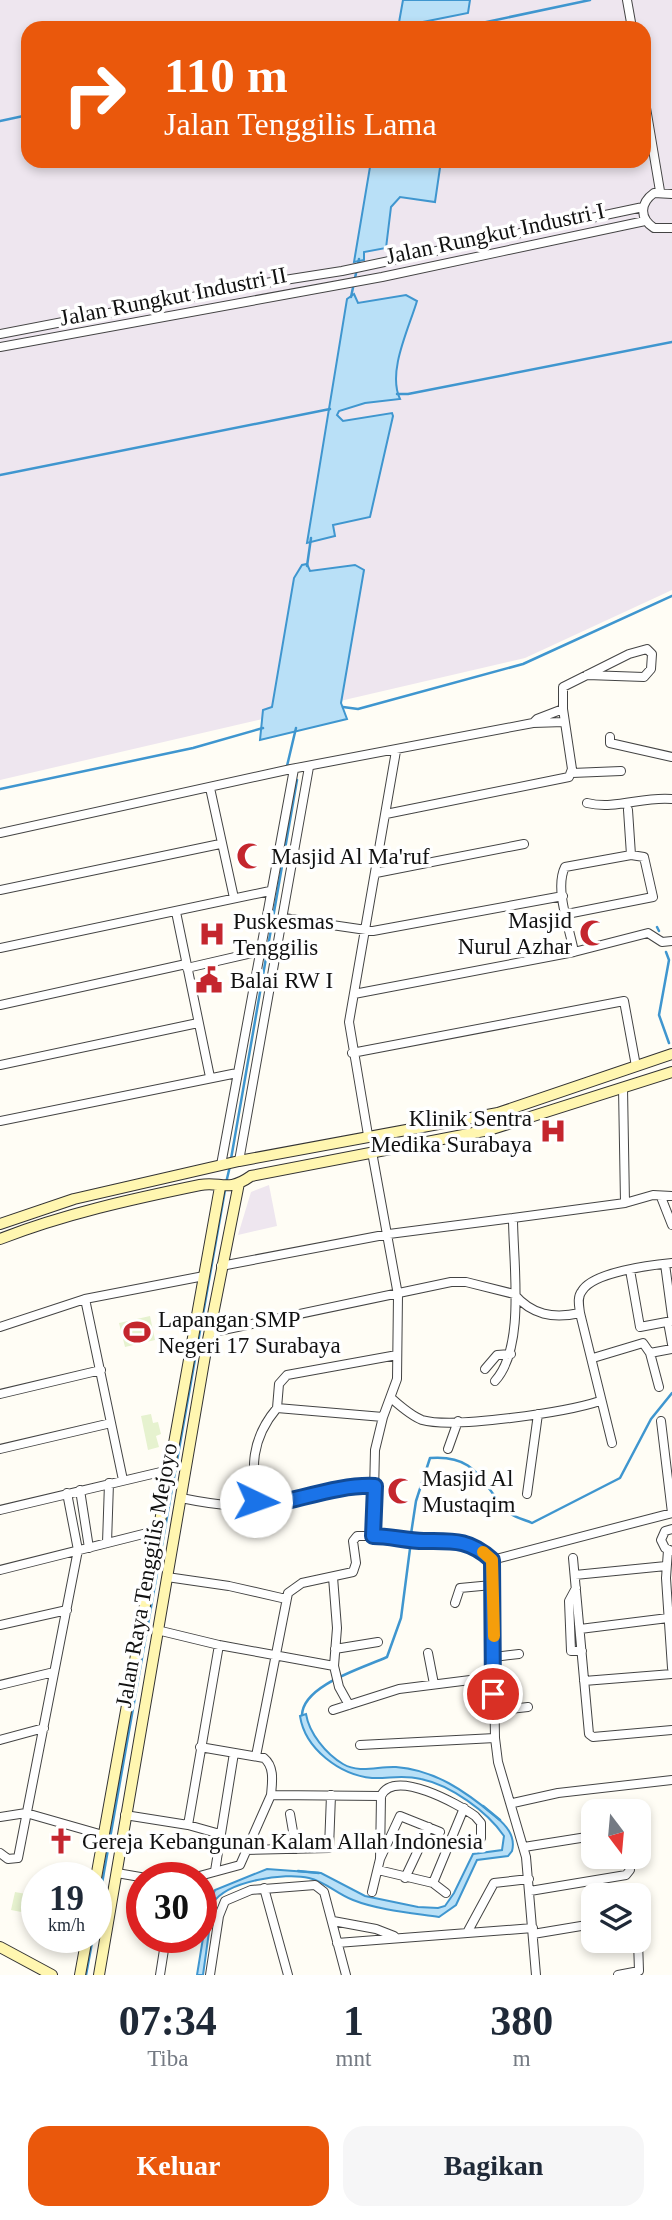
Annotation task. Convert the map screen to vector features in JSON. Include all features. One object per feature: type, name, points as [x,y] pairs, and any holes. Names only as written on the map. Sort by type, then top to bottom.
[{"type":"street","points":[[627,0],[631,21]]},
{"type":"street","points":[[651,138],[660,191]]},
{"type":"street","points":[[672,194],[660,191],[649,197],[643,207],[645,221],[659,230],[672,228]]},
{"type":"street","name":"Jalan Rungkut Industri I","points":[[352,269],[643,207]]},
{"type":"street","name":"Jalan Rungkut Industri I","points":[[351,282],[645,221]]},
{"type":"street","points":[[351,282],[352,269]]},
{"type":"street","name":"Jalan Rungkut Industri II","points":[[0,334],[352,269]]},
{"type":"street","name":"Jalan Rungkut Industri II","points":[[0,347],[351,282]]},
{"type":"street","points":[[148,306],[150,321]]},
{"type":"street","points":[[572,773],[564,722],[563,687],[642,650],[650,650],[652,654],[651,669],[645,677],[587,676]]},
{"type":"street","points":[[533,723],[563,709]]},
{"type":"street","points":[[0,833],[294,769],[533,723],[564,722]]},
{"type":"street","points":[[610,737],[610,743],[629,745],[657,755],[672,757]]},
{"type":"street","points":[[368,1135],[352,1053],[349,1022],[396,751]]},
{"type":"street","points":[[230,1163],[237,1073],[266,959],[284,918],[309,767]]},
{"type":"street","points":[[230,1163],[266,959],[270,891],[294,769]]},
{"type":"street","points":[[386,814],[562,779],[572,773],[621,771]]},
{"type":"street","points":[[209,788],[234,898]]},
{"type":"street","points":[[587,803],[603,806],[645,798],[672,799]]},
{"type":"street","points":[[628,810],[631,855]]},
{"type":"street","points":[[0,890],[220,844]]},
{"type":"street","points":[[376,873],[524,844]]},
{"type":"street","points":[[567,914],[653,897],[644,858],[631,855],[565,867],[563,896],[575,952]]},
{"type":"street","points":[[0,948],[270,891]]},
{"type":"street","points":[[284,918],[364,932],[423,924],[563,896]]},
{"type":"street","points":[[176,912],[210,1077]]},
{"type":"street","points":[[354,994],[575,952],[648,933],[662,942],[672,941]]},
{"type":"street","points":[[0,1005],[187,966],[266,959]]},
{"type":"street","points":[[352,1053],[624,1000],[636,1066]]},
{"type":"street","points":[[0,1065],[198,1023]]},
{"type":"street","points":[[0,1224],[101,1192],[230,1163],[368,1135],[498,1113],[672,1054]]},
{"type":"street","points":[[0,1121],[237,1073]]},
{"type":"street","points":[[0,1239],[104,1207],[205,1184],[229,1186],[251,1176],[297,1166],[499,1128],[668,1073]]},
{"type":"street","points":[[623,1088],[625,1203]]},
{"type":"street","points":[[437,1123],[440,1139]]},
{"type":"street","points":[[295,1150],[297,1166]]},
{"type":"street","points":[[372,1152],[398,1295],[397,1379],[383,1417],[375,1450],[373,1536]]},
{"type":"street","name":"Jalan Raya Tenggilis Mejoyo","points":[[99,1975],[157,1630],[159,1530],[169,1471],[198,1351],[209,1333],[221,1266],[229,1186]]},
{"type":"street","name":"Jalan Raya Tenggilis Mejoyo","points":[[99,1862],[156,1590],[167,1577],[181,1498],[204,1276],[229,1186]]},
{"type":"street","points":[[101,1192],[104,1207]]},
{"type":"street","points":[[221,1266],[389,1234],[625,1203],[654,1195],[672,1196]]},
{"type":"street","points":[[661,1196],[672,1225]]},
{"type":"street","points":[[495,1381],[511,1354],[514,1294],[513,1218]]},
{"type":"street","points":[[612,1443],[580,1313],[579,1297],[585,1286],[630,1270],[669,1263],[672,1346],[650,1353]]},
{"type":"street","points":[[630,1270],[640,1327],[671,1320]]},
{"type":"street","points":[[0,1327],[85,1300],[204,1276]]},
{"type":"street","points":[[209,1333],[458,1282],[514,1294],[524,1305],[538,1313],[554,1316],[580,1313]]},
{"type":"street","points":[[85,1300],[123,1480]]},
{"type":"street","points":[[593,1358],[643,1343],[650,1353],[659,1387]]},
{"type":"street","points":[[485,1369],[497,1355],[511,1354]]},
{"type":"street","points":[[256,1507],[254,1462],[257,1436],[277,1408],[279,1384],[287,1375],[397,1355]]},
{"type":"street","points":[[0,1394],[101,1370]]},
{"type":"street","points":[[391,1398],[424,1420],[458,1421],[576,1409],[600,1401]]},
{"type":"street","points":[[277,1408],[383,1417]]},
{"type":"street","points":[[527,1494],[538,1414]]},
{"type":"street","points":[[447,1450],[458,1421]]},
{"type":"street","points":[[492,1560],[672,1513],[668,1453],[661,1421]]},
{"type":"street","points":[[0,1449],[111,1423]]},
{"type":"street","points":[[0,1510],[169,1471]]},
{"type":"street","points":[[107,1543],[109,1483]]},
{"type":"street","points":[[181,1498],[223,1507],[256,1507],[295,1502],[343,1488],[375,1486]]},
{"type":"street","points":[[80,1490],[89,1548]]},
{"type":"street","points":[[2,1855],[18,1858],[78,1550],[67,1493]]},
{"type":"street","points":[[672,1529],[662,1537],[663,1546],[670,1550],[666,1566],[672,1668]]},
{"type":"street","points":[[0,1570],[159,1530]]},
{"type":"street","points":[[256,1756],[285,1598],[302,1583],[351,1572],[356,1567],[354,1538],[373,1536],[424,1541],[464,1541],[480,1549],[492,1560],[495,1738],[498,1762],[513,1803],[524,1847],[536,1975]]},
{"type":"street","points":[[573,1558],[592,1737],[672,1730]]},
{"type":"street","points":[[575,1575],[666,1566]]},
{"type":"street","points":[[167,1577],[285,1598]]},
{"type":"street","points":[[333,1577],[337,1628],[334,1670],[339,1687],[349,1705]]},
{"type":"street","points":[[455,1603],[460,1588],[492,1585]]},
{"type":"street","points":[[576,1588],[569,1601],[571,1651],[582,1651]]},
{"type":"street","points":[[0,1625],[67,1610]]},
{"type":"street","points":[[580,1629],[668,1618]]},
{"type":"street","points":[[157,1630],[219,1645],[275,1654],[334,1670]]},
{"type":"street","points":[[335,1649],[378,1642]]},
{"type":"street","points":[[188,1825],[219,1645]]},
{"type":"street","points":[[428,1653],[434,1684]]},
{"type":"street","points":[[494,1657],[519,1654]]},
{"type":"street","points":[[0,1685],[54,1672]]},
{"type":"street","points":[[584,1681],[672,1674]]},
{"type":"street","points":[[333,1710],[399,1689],[494,1677]]},
{"type":"street","points":[[493,1711],[528,1707]]},
{"type":"street","points":[[0,1740],[44,1728]]},
{"type":"street","points":[[360,1745],[495,1738]]},
{"type":"street","points":[[200,1747],[256,1756],[268,1761],[270,1767],[271,1795],[238,1866],[217,1871]]},
{"type":"street","points":[[216,1862],[234,1753]]},
{"type":"street","points":[[513,1803],[558,1793],[672,1780]]},
{"type":"street","points":[[271,1795],[380,1796],[391,1786],[408,1784],[464,1808],[481,1823],[481,1838],[477,1844]]},
{"type":"street","points":[[245,1850],[329,1848],[331,1795]]},
{"type":"street","points":[[372,1892],[380,1859],[380,1796]]},
{"type":"street","points":[[433,1883],[464,1808]]},
{"type":"street","points":[[0,1817],[26,1814],[103,1835]]},
{"type":"street","points":[[290,1814],[296,1849]]},
{"type":"street","points":[[125,1815],[188,1825],[220,1834]]},
{"type":"street","points":[[380,1859],[400,1816],[440,1832]]},
{"type":"street","points":[[405,1878],[429,1827]]},
{"type":"street","points":[[524,1847],[581,1838]]},
{"type":"street","points":[[530,1891],[626,1875],[630,1869]]},
{"type":"street","points":[[378,1870],[433,1883],[446,1893]]},
{"type":"street","points":[[117,1873],[126,1875]]},
{"type":"street","points":[[468,1931],[494,1883],[529,1878]]},
{"type":"street","points":[[210,1975],[219,1916],[225,1902],[242,1892],[264,1888],[318,1887],[324,1892],[346,1975]]},
{"type":"street","points":[[264,1888],[288,1975]]},
{"type":"street","points":[[332,1921],[376,1929],[397,1937]]},
{"type":"street","points":[[337,1943],[468,1931],[533,1931],[581,1925]]},
{"type":"street","points":[[0,1947],[52,1975]]},
{"type":"street","points":[[80,1975],[83,1953]]},
{"type":"street","points":[[160,1975],[163,1953]]},
{"type":"street","points":[[618,1975],[640,1971],[639,1953]]},
{"type":"shaded area","points":[[0,0],[672,0],[672,590],[525,658],[0,780]]},
{"type":"shaded area","points":[[269,1185],[277,1226],[238,1235],[251,1192]]},
{"type":"green space","name":"Lapangan SMP Negeri 17 Surabaya","points":[[150,1316],[155,1340],[125,1347],[119,1323]]},
{"type":"green space","points":[[151,1414],[153,1423],[158,1422],[161,1434],[156,1436],[159,1447],[148,1450],[141,1416]]},
{"type":"green space","points":[[15,1892],[21,1893],[21,1912],[11,1910]]},
{"type":"water","points":[[403,0],[470,0],[468,13],[428,21],[399,21]]},
{"type":"water","points":[[370,168],[440,168],[435,202],[400,197],[391,207],[386,248],[364,252],[364,260],[354,262]]},
{"type":"water","points":[[354,294],[358,303],[406,295],[417,301],[398,363],[396,376],[400,399],[365,403],[339,411],[337,415],[343,421],[392,413],[393,416],[370,517],[333,525],[335,536],[307,543],[347,299]]},
{"type":"water","points":[[307,564],[310,571],[355,565],[364,570],[341,703],[347,719],[260,740],[263,710],[272,707],[294,578],[302,565]]},
{"type":"water","points":[[306,1714],[319,1742],[330,1755],[349,1767],[410,1769],[437,1777],[461,1790],[506,1827],[513,1840],[512,1851],[508,1856],[477,1860],[456,1905],[439,1917],[363,1903],[321,1882],[299,1876],[257,1880],[231,1889],[217,1898],[217,1889],[267,1869],[321,1873],[365,1896],[418,1907],[438,1908],[445,1906],[454,1893],[473,1854],[502,1850],[504,1836],[488,1817],[467,1800],[432,1782],[414,1778],[360,1776],[336,1766],[309,1739],[300,1716]]},
{"type":"water","points":[[201,1953],[206,1953],[203,1975],[197,1975]]},
{"type":"waterway","points":[[491,21],[590,0]]},
{"type":"waterway","points":[[0,121],[21,116]]},
{"type":"waterway","points":[[351,297],[359,259]]},
{"type":"waterway","points":[[397,394],[672,342]]},
{"type":"waterway","points":[[0,475],[330,409]]},
{"type":"waterway","points":[[307,566],[311,538]]},
{"type":"waterway","points":[[343,707],[358,709],[523,664],[672,596]]},
{"type":"waterway","points":[[0,789],[193,748],[263,728]]},
{"type":"waterway","points":[[287,766],[296,728]]},
{"type":"waterway","points":[[231,1159],[297,780]]},
{"type":"waterway","points":[[657,927],[659,931]]},
{"type":"waterway","points":[[666,952],[669,960],[659,1015],[669,1043]]},
{"type":"waterway","points":[[226,1183],[230,1166]]},
{"type":"waterway","points":[[106,1862],[225,1190]]},
{"type":"waterway","points":[[411,1534],[416,1501],[430,1458],[447,1458],[470,1467],[511,1514],[532,1523],[620,1478],[651,1419],[672,1393]]},
{"type":"waterway","points":[[302,1715],[305,1704],[323,1686],[387,1657],[401,1618],[411,1541]]},
{"type":"waterway","points":[[483,1806],[500,1820]]},
{"type":"waterway","points":[[298,1871],[319,1873]]},
{"type":"waterway","points":[[86,1975],[90,1953]]},
{"type":"slow traffic","points":[[483,1552],[492,1560],[494,1636]]},
{"type":"place","name":"Masjid Al Ma'ruf","points":[[250,856]]},
{"type":"place","name":"Masjid Nurul Azhar","points":[[593,933]]},
{"type":"place","name":"Puskesmas Tenggilis","points":[[212,934]]},
{"type":"place","name":"Balai RW I","points":[[209,980]]},
{"type":"place","name":"Klinik Sentra Medika Surabaya","points":[[553,1131]]},
{"type":"place","name":"Lapangan SMP Negeri 17 Surabaya","points":[[137,1332]]},
{"type":"place","name":"Masjid Al Mustaqim","points":[[401,1491]]},
{"type":"place","name":"Gereja Kebangunan Kalam Allah Indonesia","points":[[61,1841]]},
{"type":"route","points":[[256,1501],[256,1507],[295,1502],[327,1491],[359,1485],[375,1486],[373,1536],[424,1541],[464,1541],[480,1549],[492,1560],[493,1694]]}]
